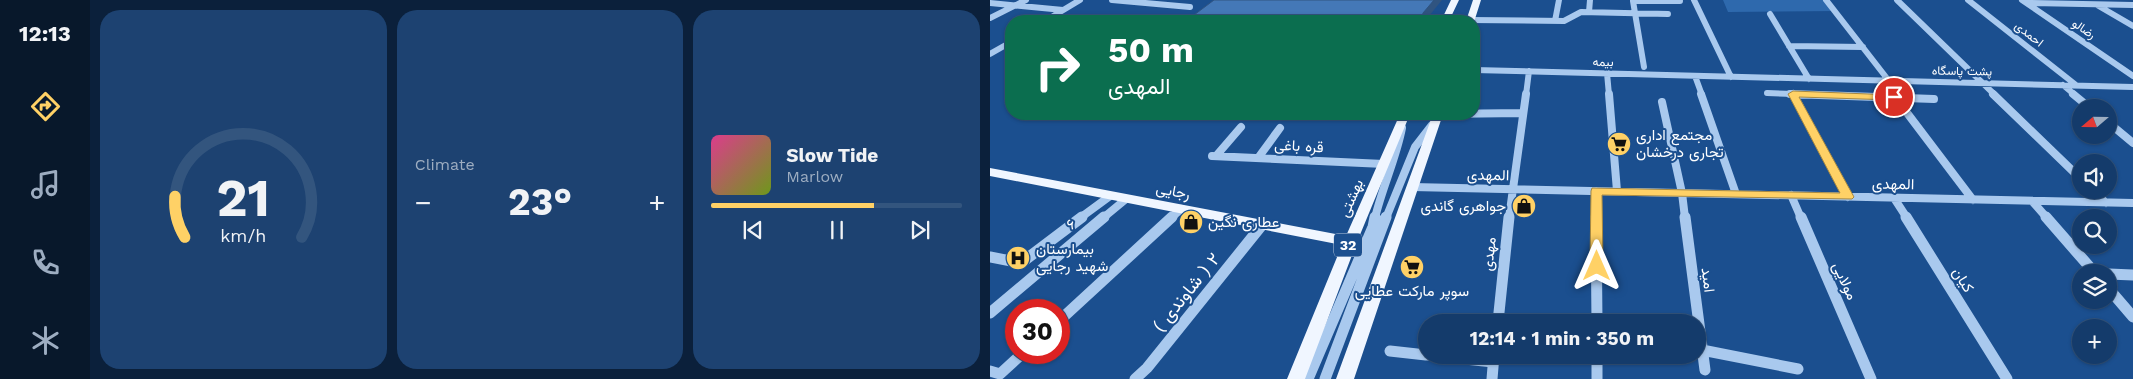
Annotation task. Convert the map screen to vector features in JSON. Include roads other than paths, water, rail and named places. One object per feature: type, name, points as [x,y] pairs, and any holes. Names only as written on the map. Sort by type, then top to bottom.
[{"type":"main road","points":[[1472,15],[1477,0]]},
{"type":"main road","points":[[1448,15],[1455,2]]},
{"type":"main road","name":"بهشتی","points":[[1296,379],[1350,242],[1403,120]]},
{"type":"main road","points":[[1345,379],[1436,120]]},
{"type":"main road","name":"رجایی","points":[[990,172],[1350,242]]},
{"type":"street","points":[[990,18],[1026,0]]},
{"type":"street","points":[[1055,15],[1080,0]]},
{"type":"street","points":[[1112,0],[1190,6]]},
{"type":"street","points":[[1471,15],[1472,0]]},
{"type":"street","points":[[1555,21],[1559,0]]},
{"type":"street","points":[[1589,12],[1590,0]]},
{"type":"street","points":[[1644,67],[1633,2],[1636,0],[1680,1]]},
{"type":"street","points":[[1694,0],[1731,77]]},
{"type":"street","points":[[1826,0],[1889,81]]},
{"type":"street","points":[[1897,0],[2072,169]]},
{"type":"street","name":"احمدی","points":[[1968,0],[2076,85]]},
{"type":"street","points":[[2089,0],[2133,26]]},
{"type":"street","points":[[2025,2],[2133,5]]},
{"type":"street","name":"رضالو","points":[[2025,2],[2133,76]]},
{"type":"street","points":[[990,3],[1063,10]]},
{"type":"street","points":[[1480,18],[1555,21],[1570,20],[1577,13],[1589,12],[1668,14]]},
{"type":"street","points":[[1770,14],[1809,79]]},
{"type":"street","points":[[990,54],[1005,45]]},
{"type":"street","points":[[1789,46],[1863,48]]},
{"type":"street","name":"بیمه","points":[[1480,70],[1731,77]]},
{"type":"street","name":"مهدی","points":[[1499,314],[1512,189],[1529,72]]},
{"type":"street","points":[[1607,74],[1617,191]]},
{"type":"street","points":[[1694,76],[1736,194]]},
{"type":"street","name":"پشت پاسگاه","points":[[1731,77],[2133,87]]},
{"type":"street","points":[[2062,85],[2079,99]]},
{"type":"street","points":[[1767,93],[1934,99]]},
{"type":"street","points":[[1793,94],[1848,197]]},
{"type":"street","points":[[1894,97],[1973,200]]},
{"type":"street","name":"امید","points":[[1662,102],[1682,193],[1697,314]]},
{"type":"street","points":[[1480,115],[1523,114]]},
{"type":"street","points":[[1308,379],[1373,227],[1380,197],[1397,152],[1404,120]]},
{"type":"street","points":[[1325,379],[1402,173],[1415,147],[1434,120]]},
{"type":"street","name":"قره باغی","points":[[1241,127],[1214,156],[1384,164]]},
{"type":"street","points":[[1258,158],[1280,128]]},
{"type":"street","points":[[2118,130],[2133,143]]},
{"type":"street","name":"المهدی","points":[[1412,187],[2133,203]]},
{"type":"street","points":[[1596,191],[1597,314]]},
{"type":"street","name":"مولایی","points":[[1791,195],[1871,379]]},
{"type":"street","points":[[990,257],[1021,264],[1110,196]]},
{"type":"street","name":"کیان","points":[[1894,198],[2007,379]]},
{"type":"street","name":"۶","points":[[990,313],[1126,199]]},
{"type":"street","points":[[2102,199],[2106,203]]},
{"type":"street","points":[[2032,201],[2087,264]]},
{"type":"street","points":[[1070,311],[1181,210]]},
{"type":"street","name":"( شاوندی ) ۲","points":[[1135,379],[1147,368],[1262,225]]},
{"type":"street","points":[[2117,274],[2133,275]]},
{"type":"street","points":[[2117,297],[2131,312]]},
{"type":"street","points":[[1390,351],[1418,354]]},
{"type":"street","points":[[1706,351],[1798,369]]},
{"type":"street","points":[[995,373],[1007,364]]},
{"type":"street","points":[[1492,379],[1493,364]]},
{"type":"street","points":[[1597,364],[1597,379]]},
{"type":"street","name":"امید","points":[[1703,364],[1704,370]]},
{"type":"place","name":"مجتمع اداری تجاری درخشان","points":[[1619,144]]},
{"type":"place","name":"جواهری گاندی","points":[[1524,206]]},
{"type":"place","name":"عطاری نگین","points":[[1191,222]]},
{"type":"place","name":"بیمارستان شهید رجایی","points":[[1018,258]]},
{"type":"place","name":"سوپر مارکت عطایی","points":[[1412,267]]}]
